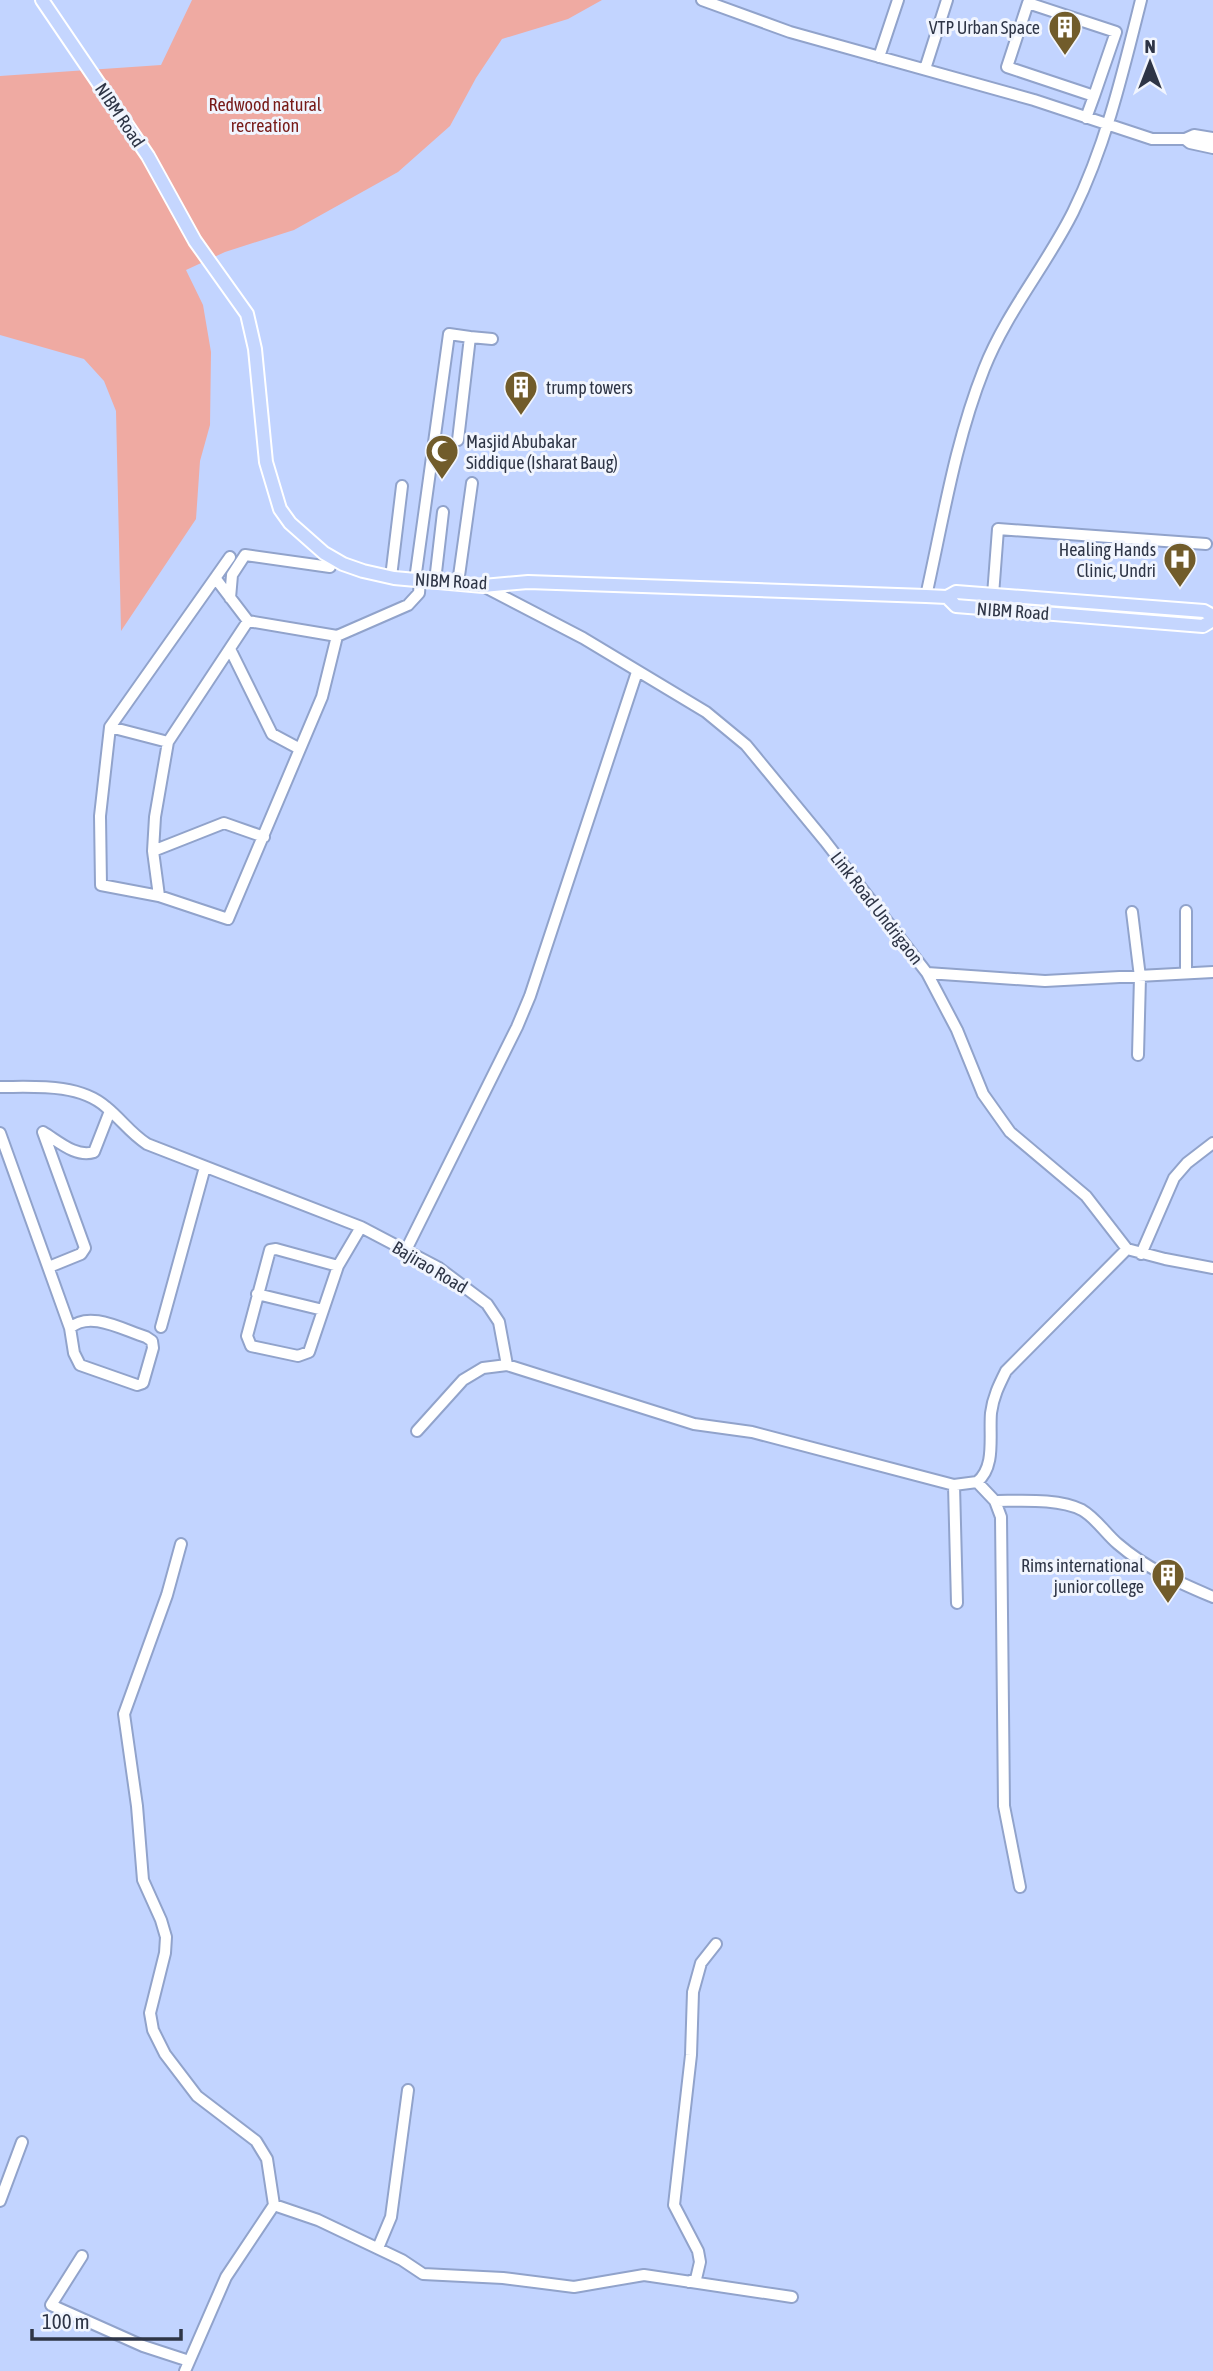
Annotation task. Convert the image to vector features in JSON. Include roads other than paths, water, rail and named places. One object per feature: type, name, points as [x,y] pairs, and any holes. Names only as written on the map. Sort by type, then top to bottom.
[{"type":"main road","name":"NIBM Road","points":[[42,0],[148,156],[195,241],[247,314],[256,349],[266,462],[280,509],[290,523],[324,553],[343,564],[391,577],[483,586],[528,582],[926,596],[947,597],[956,606],[1203,626],[1213,618]]},
{"type":"main road","points":[[947,597],[956,592],[1204,611],[1213,618]]},
{"type":"street","points":[[702,0],[790,32],[1034,100],[1152,139],[1185,139],[1211,143]]},
{"type":"street","points":[[879,57],[898,0]]},
{"type":"street","points":[[925,69],[947,0]]},
{"type":"street","points":[[926,596],[962,431],[984,368],[1020,299],[1073,212],[1109,125],[1141,0]]},
{"type":"street","points":[[1086,118],[1094,96],[1116,32],[1028,3],[1007,68],[1094,96]]},
{"type":"street","points":[[216,579],[248,621],[337,636],[408,605],[419,593],[417,580],[449,334],[492,339]]},
{"type":"street","points":[[458,440],[470,337]]},
{"type":"street","points":[[458,583],[472,483]]},
{"type":"street","points":[[391,577],[402,486]]},
{"type":"street","points":[[435,581],[443,512]]},
{"type":"street","points":[[993,595],[998,529],[1206,544]]},
{"type":"street","points":[[230,598],[232,575],[245,555],[330,567]]},
{"type":"street","points":[[230,557],[110,727],[100,816],[101,885],[159,896],[228,919],[322,697],[337,636]]},
{"type":"street","name":"Link Road Undrigaon","points":[[483,586],[583,638],[706,712],[746,745],[825,841],[927,973],[957,1030],[983,1094],[995,1114],[1010,1132],[1086,1196],[1127,1249]]},
{"type":"street","points":[[159,896],[153,850],[155,817],[168,742],[248,621]]},
{"type":"street","points":[[230,649],[272,734],[300,749]]},
{"type":"street","points":[[405,1250],[530,996],[637,672]]},
{"type":"street","points":[[110,727],[168,742]]},
{"type":"street","points":[[153,850],[224,823],[264,836]]},
{"type":"street","points":[[1186,911],[1186,973]]},
{"type":"street","points":[[1132,912],[1140,977],[1138,1055]]},
{"type":"street","points":[[927,973],[1045,981],[1213,972]]},
{"type":"street","name":"Bajirao Road","points":[[0,1087],[70,1090],[89,1095],[110,1111],[132,1135],[147,1144],[361,1227],[439,1268],[486,1304],[499,1322],[507,1365]]},
{"type":"street","points":[[49,1267],[81,1254],[85,1248],[43,1132],[79,1154],[87,1155],[94,1152],[110,1111]]},
{"type":"street","points":[[0,1133],[70,1328],[74,1353],[80,1366],[137,1385],[143,1383],[153,1348],[152,1341],[88,1318],[77,1321],[70,1328]]},
{"type":"street","points":[[1141,1254],[1174,1178],[1187,1163],[1213,1143]]},
{"type":"street","points":[[161,1327],[205,1167]]},
{"type":"street","points":[[338,1266],[273,1249],[257,1294],[247,1336],[251,1346],[298,1356],[309,1352],[338,1266],[361,1227]]},
{"type":"street","points":[[417,1431],[463,1380],[483,1368],[507,1365],[694,1424],[752,1432],[954,1485],[977,1482],[984,1477],[988,1467],[991,1412],[996,1390],[1006,1371],[1127,1249],[1213,1268]]},
{"type":"street","points":[[257,1294],[323,1310]]},
{"type":"street","points":[[977,1482],[995,1501],[1000,1517],[1003,1806],[1020,1887]]},
{"type":"street","points":[[954,1485],[957,1602]]},
{"type":"street","points":[[995,1501],[1032,1500],[1082,1510],[1117,1544],[1147,1567],[1213,1597]]},
{"type":"street","points":[[82,2256],[51,2305],[186,2366],[226,2277],[274,2205],[267,2159],[256,2141],[197,2096],[165,2054],[153,2030],[150,2013],[165,1953],[166,1937],[143,1880],[137,1806],[124,1714],[167,1595],[181,1544]]},
{"type":"street","points":[[689,2282],[696,2279],[700,2262],[698,2251],[674,2204],[691,2054],[692,1992],[701,1963],[716,1944]]},
{"type":"street","points":[[378,2248],[391,2217],[408,2090]]},
{"type":"street","points":[[0,2201],[22,2142]]},
{"type":"street","points":[[274,2205],[318,2220],[378,2248],[423,2274],[503,2278],[574,2287],[644,2275],[792,2297]]},
{"type":"place","name":"VTP Urban Space","points":[[1065,57]]},
{"type":"place","name":"trump towers","points":[[521,417]]},
{"type":"place","name":"Masjid Abubakar Siddique (Isharat Baug)","points":[[442,481]]},
{"type":"place","name":"Healing Hands Clinic, Undri","points":[[1180,589]]},
{"type":"place","name":"Rims international junior college","points":[[1168,1605]]},
{"type":"park label","name":"Redwood natural recreation","points":[[265,114]]}]
